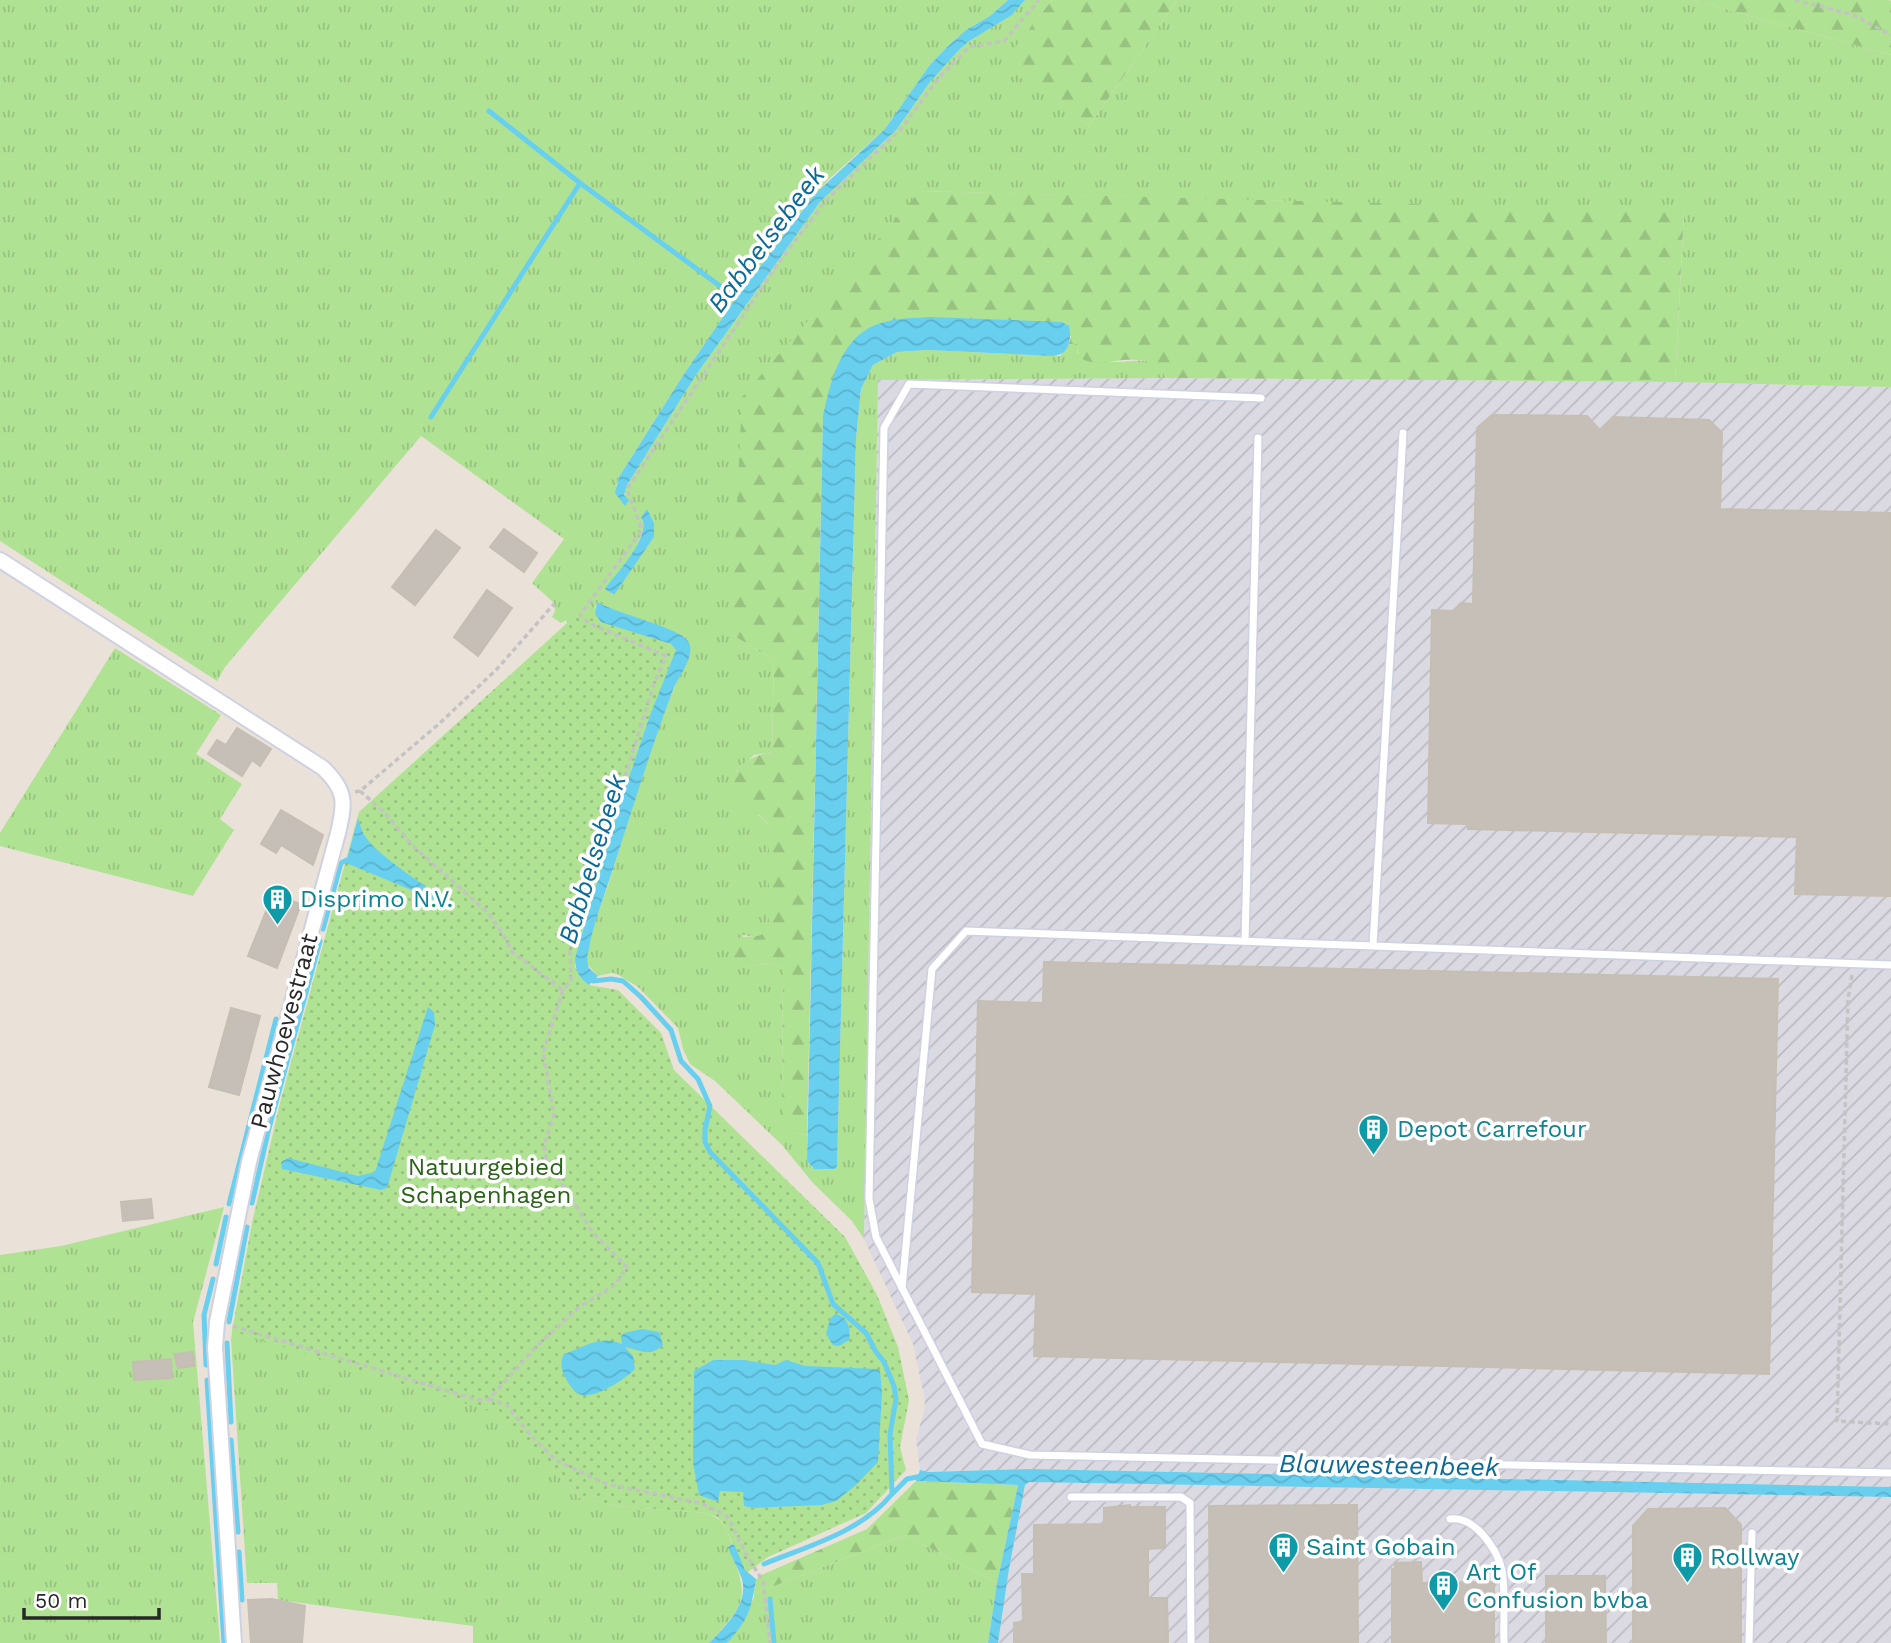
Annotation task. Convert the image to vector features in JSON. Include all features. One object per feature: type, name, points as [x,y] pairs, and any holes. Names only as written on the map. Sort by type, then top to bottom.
[{"type":"street","points":[[0,561],[323,768],[339,785],[343,795]]},
{"type":"street","name":"Pauwhoevestraat","points":[[234,1643],[215,1347],[217,1322],[249,1161],[338,833],[343,795]]},
{"type":"lane","points":[[1261,398],[909,384],[884,428],[869,1199],[876,1237],[982,1444],[1030,1455],[1891,1473]]},
{"type":"lane","points":[[1373,945],[1403,433]]},
{"type":"lane","points":[[1245,940],[1258,438]]},
{"type":"lane","points":[[902,1289],[932,969],[966,931],[1891,965]]},
{"type":"lane","points":[[1070,1497],[1181,1497],[1190,1503],[1191,1643]]},
{"type":"lane","points":[[1450,1519],[1458,1518],[1474,1525],[1492,1547],[1502,1569],[1504,1643]]},
{"type":"lane","points":[[1749,1643],[1752,1533]]},
{"type":"path","points":[[489,1399],[535,1348],[579,1307],[615,1284],[627,1266],[593,1233],[547,1158],[544,1145],[554,1115],[542,1052],[563,989],[571,980],[570,951],[655,681],[666,656],[588,623],[580,615],[642,530],[627,489],[777,265],[827,199],[901,129],[938,79],[969,47],[1004,41],[1039,0]]},
{"type":"path","points":[[1795,0],[1854,15],[1891,35]]},
{"type":"path","points":[[343,795],[360,791],[440,723],[497,669],[554,604]]},
{"type":"path","points":[[360,791],[383,811],[412,845],[488,913],[512,952],[563,989]]},
{"type":"path","points":[[1854,962],[1848,999],[1837,1420],[1891,1424]]},
{"type":"path","points":[[217,1322],[478,1400],[489,1399],[507,1405],[531,1436],[556,1460],[607,1484],[700,1503],[724,1514],[747,1556],[762,1576],[770,1643]]},
{"type":"shaded area","points":[[1166,378],[1675,382],[1891,387],[1891,1487],[1029,1469],[920,1470],[916,1439],[925,1400],[913,1344],[864,1239],[878,380]]},
{"type":"shaded area","points":[[1029,1482],[1891,1497],[1891,1643],[998,1643],[1025,1485]]},
{"type":"green space","points":[[0,0],[1008,0],[946,48],[929,66],[885,129],[829,179],[804,208],[732,304],[619,477],[616,486],[625,497],[627,485],[696,375],[820,202],[897,129],[930,82],[958,51],[1012,15],[1025,0],[1052,0],[1003,64],[1089,126],[1177,0],[1693,0],[1891,55],[1891,387],[1675,382],[1684,212],[920,191],[731,634],[774,660],[772,752],[754,755],[736,771],[758,815],[769,825],[769,929],[757,936],[743,935],[741,968],[773,964],[783,969],[782,1102],[795,1133],[807,1135],[807,1161],[812,1168],[835,1169],[837,1166],[856,438],[861,389],[873,365],[897,352],[927,350],[1060,356],[1069,344],[1078,343],[1077,353],[1116,362],[1151,362],[1162,370],[1166,378],[878,380],[864,1239],[852,1221],[812,1182],[782,1145],[715,1081],[690,1064],[678,1028],[638,987],[617,974],[598,976],[587,964],[592,931],[642,777],[667,705],[690,654],[689,643],[685,637],[607,609],[597,602],[595,608],[675,654],[650,715],[621,801],[575,958],[575,967],[567,623],[566,620],[561,623],[552,617],[555,611],[554,603],[532,583],[564,539],[421,436],[225,667],[217,681],[0,541]],"holes":[[[647,510],[654,523],[654,537],[613,595],[606,589],[638,544],[642,534],[641,517]]]},
{"type":"green space","points":[[1052,0],[1177,0],[1089,126],[1002,64]]},
{"type":"green space","points":[[1693,0],[1889,0],[1891,55]]},
{"type":"green space","points":[[920,191],[1684,211],[1675,382],[1166,378],[1157,366],[1145,361],[1088,361],[1080,356],[1077,344],[1069,344],[1071,336],[867,329],[849,349],[837,369],[823,417],[807,1135],[795,1133],[785,1122],[782,1102],[783,969],[773,964],[741,968],[732,957],[733,940],[761,935],[769,929],[769,825],[759,815],[748,814],[735,792],[734,782],[740,766],[759,755],[772,752],[774,660],[731,634],[742,397]]},
{"type":"green space","name":"Natuurgebied Schapenhagen","points":[[577,614],[671,644],[676,650],[650,715],[621,801],[575,958],[575,967],[589,985],[618,990],[661,1033],[674,1070],[845,1237],[877,1295],[898,1347],[909,1400],[900,1447],[906,1470],[866,1513],[768,1557],[748,1572],[723,1523],[717,1517],[705,1513],[619,1506],[580,1498],[496,1413],[232,1331],[252,1223],[280,1103],[359,812]]},
{"type":"green space","points":[[115,648],[221,715],[196,754],[242,784],[220,819],[234,830],[193,896],[0,846],[0,833]]},
{"type":"green space","points":[[224,1207],[193,1322],[220,1643],[0,1643],[0,1255],[61,1246]]},
{"type":"green space","points":[[233,1323],[479,1395],[580,1498],[619,1506],[705,1513],[716,1518],[725,1528],[732,1544],[729,1546],[742,1589],[738,1608],[709,1643],[473,1643],[473,1626],[278,1600],[277,1583],[247,1583],[231,1340]]},
{"type":"green space","points":[[916,1481],[1018,1485],[997,1583],[905,1535],[754,1594],[755,1581],[759,1576],[867,1529]]},
{"type":"green space","points":[[905,1535],[997,1583],[988,1643],[727,1643],[754,1594]]},
{"type":"water","points":[[1008,0],[1025,0],[1012,15],[958,51],[930,82],[897,129],[820,202],[696,375],[627,485],[624,495],[629,500],[625,506],[615,493],[619,477],[732,304],[815,194],[885,129],[929,66],[946,48]]},
{"type":"water","points":[[931,317],[1062,322],[1069,326],[1070,336],[1066,350],[1053,356],[927,350],[897,352],[873,365],[861,389],[856,438],[837,1166],[835,1169],[814,1169],[807,1161],[823,417],[834,374],[847,348],[856,337],[881,323]]},
{"type":"water","points":[[647,509],[654,523],[654,537],[614,595],[605,589],[638,544],[643,525],[641,517]]},
{"type":"water","points":[[597,602],[683,636],[688,641],[690,653],[657,734],[596,920],[587,960],[589,968],[598,976],[589,985],[578,973],[575,958],[621,801],[650,715],[676,650],[671,644],[601,622],[595,614]]},
{"type":"water","points":[[358,818],[363,833],[378,851],[450,903],[450,906],[346,863]]},
{"type":"water","points":[[428,1007],[434,1012],[435,1025],[387,1188],[381,1190],[282,1169],[281,1162],[288,1158],[358,1176],[375,1172]]},
{"type":"water","points":[[835,1314],[846,1320],[849,1332],[849,1340],[839,1346],[833,1345],[826,1334],[830,1319]]},
{"type":"water","points":[[642,1329],[659,1332],[663,1345],[649,1352],[625,1347],[633,1356],[635,1369],[595,1394],[582,1395],[574,1390],[562,1370],[564,1354],[599,1341],[622,1344],[621,1336],[624,1333]]},
{"type":"water","points":[[713,1360],[743,1360],[775,1365],[786,1360],[805,1366],[877,1369],[880,1371],[882,1393],[878,1462],[836,1501],[822,1505],[753,1508],[744,1506],[743,1492],[720,1491],[718,1502],[699,1495],[693,1463],[694,1371]]},
{"type":"water","points":[[1029,1469],[1891,1487],[1891,1497],[1029,1482],[1025,1485],[998,1643],[988,1643],[997,1583],[1018,1485],[916,1481],[920,1470]]},
{"type":"water","points":[[732,1544],[745,1570],[756,1579],[752,1599],[745,1620],[727,1643],[709,1643],[734,1614],[742,1597],[742,1579],[728,1547]]},
{"type":"building","points":[[1492,415],[1587,416],[1600,430],[1613,417],[1709,420],[1722,433],[1720,509],[1891,513],[1891,896],[1795,894],[1797,837],[1468,829],[1467,824],[1428,823],[1432,610],[1453,611],[1461,603],[1473,604],[1477,428]]},
{"type":"building","points":[[504,529],[537,553],[524,572],[490,547]]},
{"type":"building","points":[[436,530],[460,548],[415,605],[392,587]]},
{"type":"building","points":[[487,590],[512,608],[478,656],[454,637]]},
{"type":"building","points":[[237,728],[271,749],[260,766],[252,760],[242,776],[208,754],[217,740],[226,745]]},
{"type":"building","points":[[281,810],[323,835],[313,865],[281,845],[276,853],[261,844]]},
{"type":"building","name":"Disprimo N.V.","points":[[273,894],[301,904],[277,968],[248,956]]},
{"type":"building","name":"Depot Carrefour","points":[[1044,962],[1778,979],[1769,1374],[1034,1356],[1036,1294],[972,1292],[978,1001],[1043,1003]]},
{"type":"building","points":[[231,1008],[260,1016],[239,1095],[209,1087]]},
{"type":"building","points":[[151,1199],[153,1218],[123,1221],[121,1202]]},
{"type":"building","points":[[193,1352],[194,1366],[178,1368],[174,1354]]},
{"type":"building","points":[[171,1359],[172,1378],[134,1380],[133,1362]]},
{"type":"building","points":[[1130,1505],[1165,1507],[1165,1548],[1148,1549],[1148,1598],[1167,1598],[1168,1643],[1014,1643],[1014,1623],[1023,1622],[1022,1574],[1034,1574],[1034,1525],[1104,1524],[1104,1508]]},
{"type":"building","name":"Saint Gobain","points":[[1357,1505],[1358,1643],[1210,1643],[1209,1506]]},
{"type":"building","name":"Rollway","points":[[1725,1508],[1741,1525],[1741,1643],[1633,1643],[1633,1526],[1648,1509]]},
{"type":"building","name":"Art Of Confusion bvba","points":[[1421,1562],[1422,1583],[1494,1582],[1494,1643],[1392,1643],[1392,1569],[1395,1569],[1395,1563]]},
{"type":"building","points":[[1546,1576],[1605,1576],[1606,1643],[1546,1643]]},
{"type":"building","points":[[272,1599],[305,1606],[302,1643],[251,1643],[248,1600]]},
{"type":"waterway","points":[[489,111],[580,183],[739,300]]},
{"type":"waterway","points":[[431,417],[580,183]]},
{"type":"waterway","points":[[323,929],[341,863],[347,860]]},
{"type":"waterway","points":[[252,1203],[269,1128],[320,941]]},
{"type":"waterway","name":"Babbelsebeek","points":[[589,977],[593,981],[623,981],[671,1030],[681,1061],[698,1079],[710,1106],[705,1130],[705,1142],[710,1152],[818,1263],[833,1304],[866,1333],[884,1362],[894,1386],[896,1399],[890,1434],[892,1494],[879,1507],[849,1528],[764,1564]]},
{"type":"waterway","points":[[229,1204],[276,1019]]},
{"type":"waterway","points":[[216,1264],[226,1217]]},
{"type":"waterway","points":[[229,1322],[247,1227]]},
{"type":"waterway","points":[[206,1365],[204,1315],[213,1279]]},
{"type":"waterway","points":[[227,1343],[231,1422]]},
{"type":"waterway","points":[[207,1380],[224,1643]]},
{"type":"waterway","points":[[231,1440],[238,1532]]},
{"type":"waterway","name":"Blauwesteenbeek","points":[[893,1493],[907,1479],[922,1476]]},
{"type":"waterway","points":[[239,1552],[242,1600]]},
{"type":"waterway","points":[[770,1599],[774,1643]]},
{"type":"place","name":"Disprimo N.V.","points":[[277,926]]},
{"type":"place","name":"Depot Carrefour","points":[[1374,1156]]},
{"type":"place","name":"Saint Gobain","points":[[1283,1574]]},
{"type":"place","name":"Rollway","points":[[1687,1584]]},
{"type":"place","name":"Art Of Confusion bvba","points":[[1443,1613]]}]
